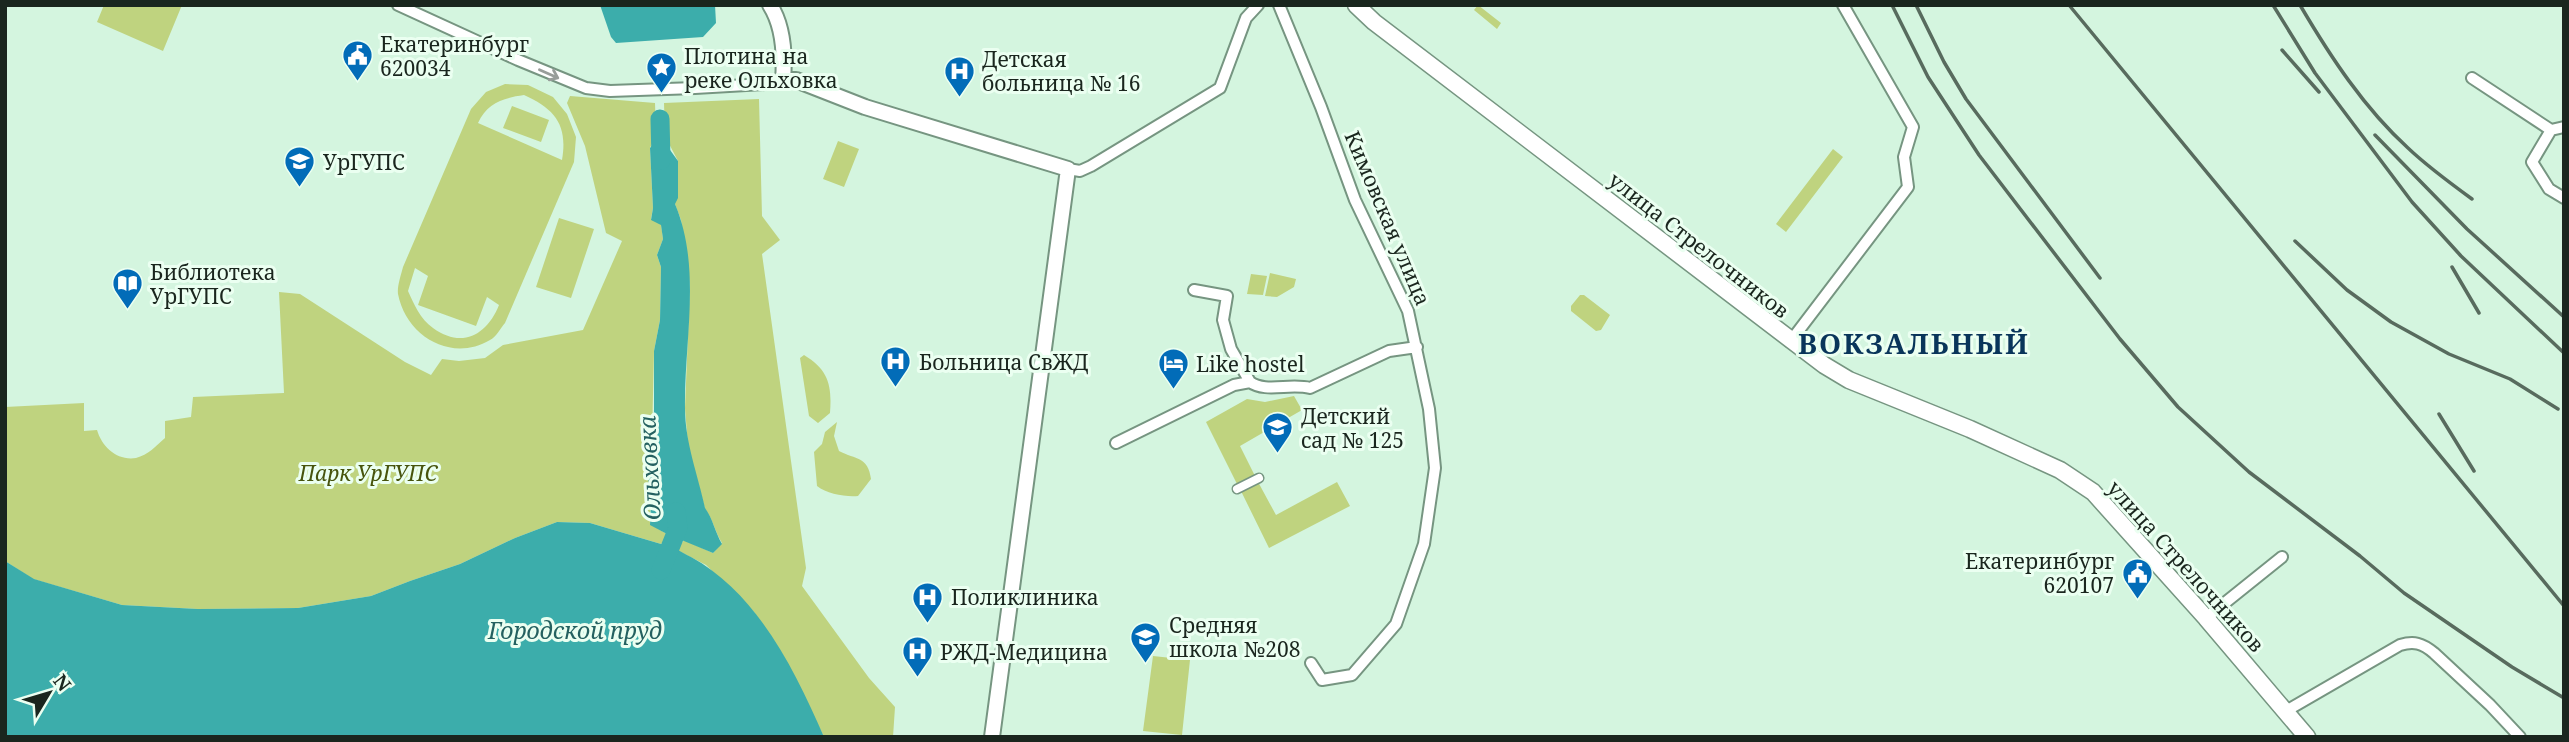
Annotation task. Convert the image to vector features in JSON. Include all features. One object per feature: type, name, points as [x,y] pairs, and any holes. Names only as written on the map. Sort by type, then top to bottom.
[{"type":"main road","name":"улица Стрелочников","points":[[1356,5],[1374,22],[1790,342],[1849,380],[1970,429],[2060,470],[2093,492],[2206,618],[2307,737]]},
{"type":"street","points":[[398,5],[586,88],[610,91],[695,88],[765,85],[796,80],[877,110],[1080,171],[1220,88],[1245,18],[1258,5]]},
{"type":"street","points":[[769,5],[775,13],[782,39],[783,80]]},
{"type":"street","name":"Кимовская улица","points":[[1279,5],[1355,200],[1408,311],[1429,410],[1435,468],[1424,544],[1396,624],[1352,676],[1322,680],[1311,663]]},
{"type":"street","points":[[1790,342],[1908,187],[1904,157],[1913,127],[1843,5]]},
{"type":"street","points":[[2472,78],[2551,130]]},
{"type":"street","points":[[2564,127],[2551,130],[2532,162],[2549,189],[2564,198]]},
{"type":"street","points":[[992,737],[1068,169]]},
{"type":"street","points":[[1194,290],[1227,296],[1223,320],[1231,349],[1254,386],[1267,388],[1296,384],[1310,388],[1389,351],[1417,347]]},
{"type":"street","points":[[1116,443],[1234,385],[1251,382]]},
{"type":"street","points":[[1237,489],[1259,478]]},
{"type":"street","points":[[2206,618],[2282,557]]},
{"type":"street","points":[[2286,712],[2400,645],[2414,642],[2434,653],[2490,705],[2519,737]]},
{"type":"green space","points":[[104,5],[182,5],[163,51],[97,22]]},
{"type":"green space","points":[[1478,5],[1501,23],[1497,29],[1474,10]]},
{"type":"green space","points":[[505,84],[528,85],[553,97],[567,114],[576,137],[574,162],[505,323],[492,339],[475,346],[446,347],[420,333],[410,322],[398,294],[399,284],[403,267],[471,109],[486,92]],"holes":[[[524,95],[544,106],[557,120],[563,137],[562,160],[478,123],[491,106]],[[415,268],[428,276],[418,305],[476,326],[487,297],[499,305],[488,324],[472,336],[463,338],[444,334],[433,328],[421,316],[408,291]]]},
{"type":"green space","name":"Парк УрГУПС","points":[[570,96],[655,103],[656,135],[650,148],[653,208],[651,219],[661,224],[663,239],[657,255],[661,267],[660,320],[654,351],[650,524],[667,534],[661,544],[590,523],[557,522],[460,564],[371,596],[298,608],[198,609],[122,605],[33,579],[5,561],[5,407],[84,403],[84,431],[97,430],[111,452],[117,455],[140,457],[165,438],[165,421],[191,417],[193,397],[284,393],[279,292],[300,294],[405,362],[431,375],[442,359],[459,361],[485,358],[503,345],[583,330],[622,241],[606,233],[585,146],[567,103]]},
{"type":"green space","points":[[759,99],[762,216],[780,240],[762,254],[806,568],[802,586],[869,678],[895,707],[893,737],[824,737],[783,655],[754,612],[706,565],[677,550],[684,540],[713,553],[722,543],[705,509],[688,446],[685,408],[690,285],[681,220],[675,204],[678,161],[665,136],[664,103]]},
{"type":"green space","points":[[512,106],[549,120],[541,142],[503,128]]},
{"type":"green space","points":[[838,141],[859,149],[844,187],[823,179]]},
{"type":"green space","points":[[1833,149],[1843,157],[1786,232],[1776,224]]},
{"type":"green space","points":[[559,218],[594,229],[571,298],[536,287]]},
{"type":"green space","points":[[1270,273],[1296,279],[1294,287],[1277,297],[1265,296]]},
{"type":"green space","points":[[1251,274],[1267,276],[1263,295],[1247,294]]},
{"type":"green space","points":[[1580,295],[1584,295],[1610,315],[1601,330],[1596,331],[1571,311],[1571,306]]},
{"type":"green space","points":[[804,355],[824,373],[829,387],[830,413],[818,423],[809,416],[800,358]]},
{"type":"green space","points":[[1294,396],[1302,410],[1240,446],[1256,478],[1238,486],[1206,422],[1247,399],[1265,402]]},
{"type":"green space","points":[[837,422],[834,436],[839,451],[864,462],[871,479],[858,496],[836,494],[817,486],[814,452],[822,444],[825,432]]},
{"type":"green space","points":[[1257,480],[1276,515],[1337,482],[1350,506],[1269,548],[1240,489]]},
{"type":"green space","points":[[1153,656],[1190,660],[1182,735],[1143,731]]},
{"type":"water","points":[[600,5],[715,5],[716,23],[703,37],[616,43],[611,37]]},
{"type":"water","points":[[660,136],[678,161],[678,198],[675,204],[688,253],[690,279],[686,421],[689,446],[705,508],[722,544],[713,553],[650,525],[651,503],[646,459],[654,412],[654,351],[660,320],[661,267],[657,255],[663,239],[661,225],[651,220],[653,208],[650,148]]},
{"type":"water","name":"Городской пруд","points":[[557,522],[590,523],[669,546],[714,572],[736,591],[771,635],[787,660],[824,737],[5,737],[5,561],[34,579],[122,605],[198,609],[298,608],[371,596],[460,564]]},
{"type":"waterway","name":"Ольховка","points":[[660,119],[661,160]]},
{"type":"waterway","name":"Ольховка","points":[[661,570],[678,528],[676,512]]},
{"type":"railway","points":[[1892,5],[1928,77],[1979,155],[2120,339],[2178,407],[2249,472],[2404,593],[2512,667],[2564,698]]},
{"type":"railway","points":[[1916,5],[1966,99],[2100,278]]},
{"type":"railway","points":[[2069,5],[2564,606]]},
{"type":"railway","points":[[2273,5],[2315,73],[2412,202],[2461,256],[2564,353]]},
{"type":"railway","points":[[2300,5],[2336,62],[2377,116],[2416,155],[2472,199]]},
{"type":"railway","points":[[2282,50],[2319,92]]},
{"type":"railway","points":[[2375,135],[2467,229],[2564,317]]},
{"type":"railway","points":[[2295,241],[2347,290],[2391,322],[2449,354],[2510,379],[2558,409]]},
{"type":"railway","points":[[2452,267],[2479,313]]},
{"type":"railway","points":[[2439,414],[2474,471]]},
{"type":"place","name":"Екатеринбург 620034","points":[[357,83]]},
{"type":"place","name":"Плотина на реке Ольховка","points":[[661,95]]},
{"type":"place","name":"Детская больница № 16","points":[[959,98]]},
{"type":"place","name":"УрГУПС","points":[[300,189]]},
{"type":"place","name":"Библиотека УрГУПС","points":[[127,311]]},
{"type":"place","name":"Больница СвЖД","points":[[896,389]]},
{"type":"place","name":"Like hostel","points":[[1173,391]]},
{"type":"place","name":"Детский сад № 125","points":[[1278,455]]},
{"type":"place","name":"Екатеринбург 620107","points":[[2137,600]]},
{"type":"place","name":"Поликлиника","points":[[928,624]]},
{"type":"place","name":"Средняя школа №208","points":[[1146,664]]},
{"type":"place","name":"РЖД-Медицина","points":[[917,679]]},
{"type":"district","name":"ВОКЗАЛЬНЫЙ","points":[[1914,343]]}]
